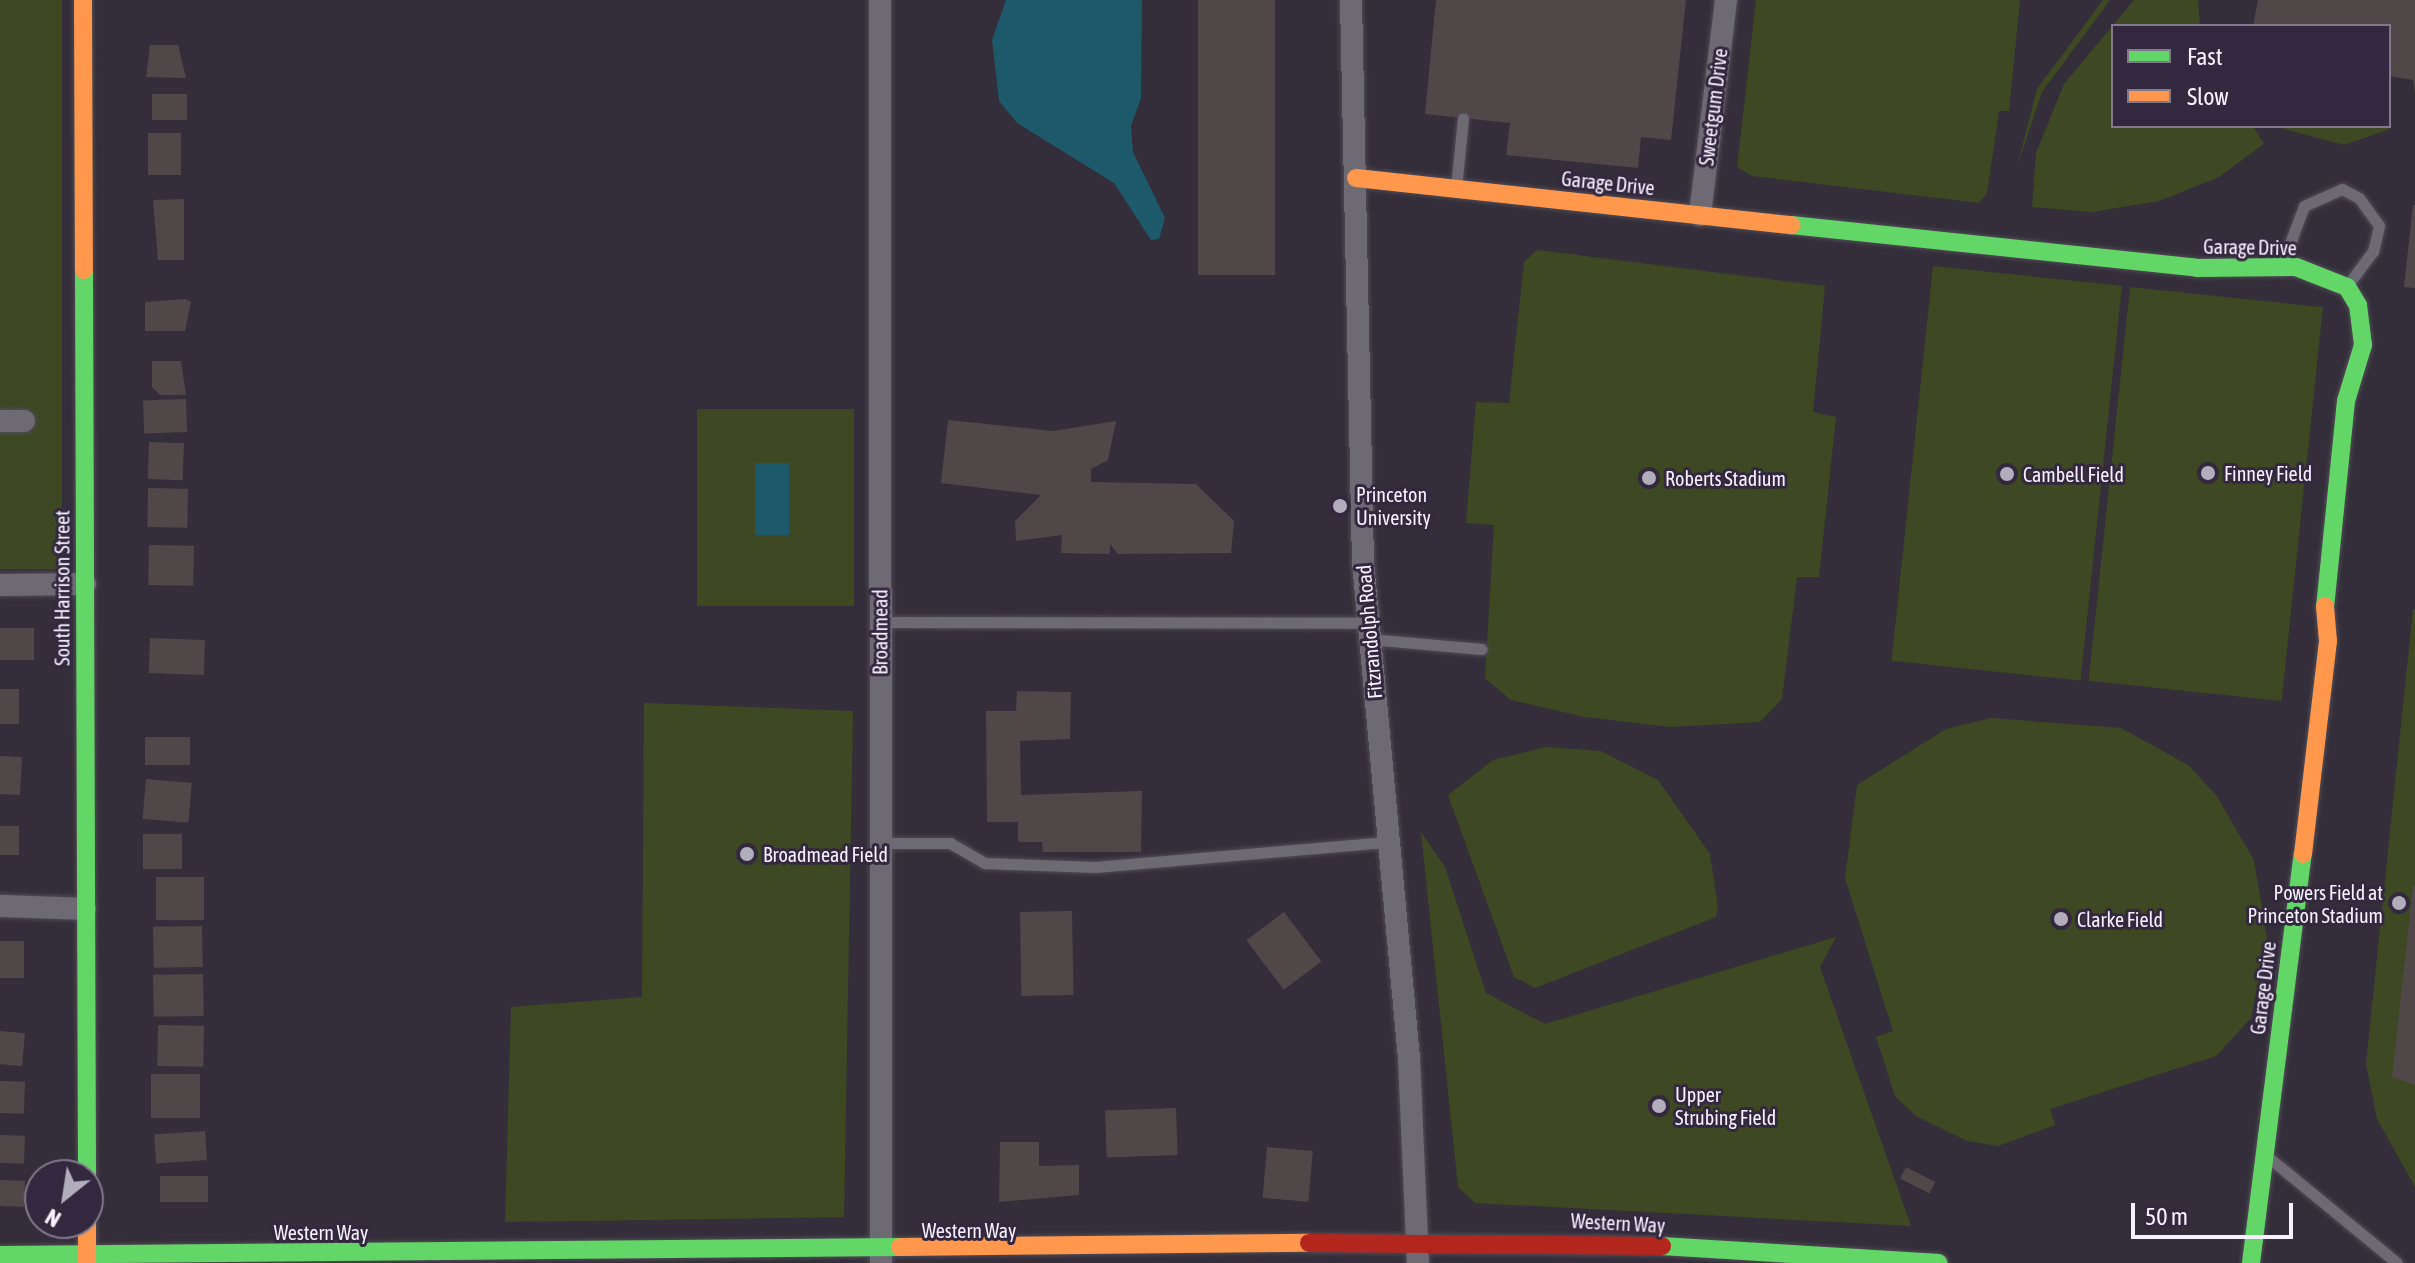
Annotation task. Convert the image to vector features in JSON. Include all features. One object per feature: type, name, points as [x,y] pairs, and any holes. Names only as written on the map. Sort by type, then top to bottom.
[{"type":"street","name":"South Harrison Street","points":[[83,0],[87,1159]]},
{"type":"street","name":"Broadmead","points":[[880,0],[880,1258]]},
{"type":"street","name":"Fitzrandolph Road","points":[[1351,0],[1368,631],[1388,842],[1418,1255]]},
{"type":"street","name":"Sweetgum Drive","points":[[1700,215],[1726,0]]},
{"type":"street","name":"Garage Drive","points":[[1356,178],[2197,268],[2282,267],[2347,287],[2358,305],[2363,345],[2346,401],[2324,589],[2328,641],[2251,1263]]},
{"type":"street","points":[[0,421],[24,421]]},
{"type":"street","points":[[0,585],[85,584]]},
{"type":"street","points":[[0,906],[85,909]]},
{"type":"street","name":"Western Way","points":[[0,1255],[87,1259],[1418,1255],[1574,1241],[1938,1263]]},
{"type":"lane","points":[[1456,188],[1463,118]]},
{"type":"lane","points":[[2282,267],[2304,206],[2342,189],[2359,198],[2379,226],[2373,251],[2347,287]]},
{"type":"lane","points":[[880,622],[1368,631],[1482,649]]},
{"type":"lane","points":[[880,843],[950,843],[984,863],[1095,867],[1388,842]]},
{"type":"lane","points":[[2264,1154],[2397,1263]]},
{"type":"green space","points":[[0,0],[62,0],[62,569],[0,569]]},
{"type":"green space","points":[[1756,0],[2020,0],[2009,111],[1999,111],[1987,193],[1979,203],[1752,176],[1737,167]]},
{"type":"green space","points":[[2103,0],[2110,0],[2042,92],[2017,167],[2037,89]]},
{"type":"green space","points":[[2134,0],[2198,0],[2200,24],[2114,24]]},
{"type":"green space","points":[[2111,28],[2111,128],[2254,128],[2264,144],[2219,177],[2159,201],[2092,212],[2032,207],[2036,153],[2064,84]]},
{"type":"green space","points":[[2280,128],[2390,129],[2344,145]]},
{"type":"green space","name":"Roberts Stadium","points":[[1537,250],[1825,286],[1813,412],[1836,417],[1819,577],[1797,577],[1782,699],[1760,722],[1671,727],[1585,717],[1511,700],[1485,678],[1494,525],[1466,523],[1476,402],[1509,403],[1524,262]]},
{"type":"green space","name":"Cambell Field","points":[[1933,266],[2122,286],[2080,681],[1892,661]]},
{"type":"green space","name":"Finney Field","points":[[2130,287],[2323,307],[2282,701],[2089,681]]},
{"type":"green space","points":[[697,409],[854,409],[854,606],[697,606]]},
{"type":"green space","name":"Powers Field at Princeton Stadium","points":[[2413,609],[2415,1187],[2377,1119],[2366,1064]]},
{"type":"green space","name":"Broadmead Field","points":[[644,703],[853,711],[844,1217],[505,1222],[511,1007],[642,997]]},
{"type":"green space","name":"Clarke Field","points":[[1991,718],[2121,728],[2188,765],[2216,795],[2254,860],[2267,939],[2251,1018],[2216,1056],[2050,1109],[2055,1125],[1998,1146],[1967,1141],[1916,1116],[1895,1096],[1876,1037],[1893,1031],[1845,878],[1857,785],[1946,729]]},
{"type":"green space","points":[[1546,747],[1601,751],[1658,780],[1710,854],[1718,908],[1716,917],[1535,988],[1514,977],[1448,795],[1493,760]]},
{"type":"green space","name":"Upper Strubing Field","points":[[1421,832],[1445,867],[1486,993],[1545,1024],[1836,937],[1820,967],[1911,1226],[1475,1203],[1458,1187]]},
{"type":"water","points":[[1006,0],[1142,0],[1141,98],[1131,126],[1133,152],[1165,218],[1159,239],[1151,240],[1114,183],[1017,123],[999,101],[992,40]]},
{"type":"water","points":[[755,463],[789,463],[789,535],[755,535]]},
{"type":"building","points":[[1198,0],[1275,0],[1275,275],[1198,275]]},
{"type":"building","points":[[1436,0],[1686,0],[1671,140],[1641,137],[1638,168],[1506,155],[1510,123],[1425,114]]},
{"type":"building","points":[[2258,0],[2415,0],[2415,93],[2413,80],[2391,76],[2391,24],[2253,24]]},
{"type":"building","points":[[150,45],[178,45],[186,78],[146,77]]},
{"type":"building","points":[[152,94],[187,94],[187,120],[152,120]]},
{"type":"building","points":[[148,133],[181,133],[181,175],[148,175]]},
{"type":"building","points":[[184,199],[184,260],[158,260],[153,200]]},
{"type":"building","points":[[2415,205],[2415,288],[2404,287]]},
{"type":"building","points":[[185,299],[191,302],[185,331],[145,331],[145,302]]},
{"type":"building","points":[[152,361],[181,361],[186,395],[160,395],[152,387]]},
{"type":"building","points":[[186,399],[187,432],[144,433],[143,401]]},
{"type":"building","points":[[948,420],[1053,431],[1116,421],[1108,460],[1091,469],[1091,482],[1196,484],[1234,521],[1231,553],[1118,554],[1110,544],[1110,554],[1061,553],[1062,535],[1016,541],[1015,521],[1041,495],[941,483]]},
{"type":"building","points":[[149,442],[184,443],[183,480],[148,479]]},
{"type":"building","points":[[148,488],[188,489],[187,528],[147,527]]},
{"type":"building","points":[[149,545],[194,546],[193,586],[148,585]]},
{"type":"building","points":[[0,628],[34,628],[34,660],[0,660]]},
{"type":"building","points":[[150,638],[205,640],[204,675],[149,673]]},
{"type":"building","points":[[0,689],[19,689],[19,724],[0,724]]},
{"type":"building","points":[[1017,691],[1071,692],[1070,739],[1020,741],[1021,795],[1142,791],[1141,852],[1043,852],[1042,842],[1018,842],[1018,822],[987,822],[986,711],[1016,711]]},
{"type":"building","points":[[145,737],[190,737],[190,765],[145,765]]},
{"type":"building","points":[[0,756],[22,757],[20,795],[0,794]]},
{"type":"building","points":[[146,779],[192,783],[188,823],[143,819]]},
{"type":"building","points":[[0,826],[19,826],[19,855],[0,855]]},
{"type":"building","points":[[143,834],[182,834],[182,869],[143,869]]},
{"type":"building","points":[[156,877],[204,877],[204,920],[156,920]]},
{"type":"building","points":[[2415,886],[2415,1085],[2392,1077]]},
{"type":"building","points":[[1072,911],[1073,995],[1021,996],[1020,912]]},
{"type":"building","points":[[1284,912],[1321,962],[1284,990],[1246,940]]},
{"type":"building","points":[[202,926],[203,967],[154,968],[153,927]]},
{"type":"building","points":[[0,941],[24,941],[24,978],[0,978]]},
{"type":"building","points":[[203,974],[204,1016],[154,1017],[153,975]]},
{"type":"building","points":[[158,1025],[204,1026],[203,1067],[157,1066]]},
{"type":"building","points":[[0,1031],[25,1033],[22,1066],[0,1064]]},
{"type":"building","points":[[151,1074],[200,1074],[200,1118],[151,1118]]},
{"type":"building","points":[[0,1081],[25,1082],[24,1114],[0,1113]]},
{"type":"building","points":[[1176,1108],[1178,1155],[1107,1157],[1105,1110]]},
{"type":"building","points":[[205,1131],[207,1160],[156,1163],[154,1135]]},
{"type":"building","points":[[0,1135],[25,1136],[24,1164],[0,1163]]},
{"type":"building","points":[[1000,1142],[1039,1142],[1039,1166],[1079,1165],[1079,1195],[999,1202]]},
{"type":"building","points":[[1267,1147],[1313,1151],[1308,1202],[1263,1198]]},
{"type":"building","points":[[1906,1167],[1935,1182],[1930,1194],[1900,1179]]},
{"type":"building","points":[[160,1176],[208,1176],[208,1202],[160,1202]]},
{"type":"building","points":[[0,1180],[24,1181],[24,1207],[0,1206]]},
{"type":"traffic: fast","points":[[1791,225],[2197,268],[2296,267],[2347,287],[2358,305],[2363,345],[2346,401],[2325,606]]},
{"type":"traffic: fast","points":[[84,270],[87,1159]]},
{"type":"traffic: fast","points":[[2251,1263],[2303,854]]},
{"type":"traffic: fast","points":[[1662,1246],[1938,1263]]},
{"type":"traffic: fast","points":[[0,1255],[900,1247]]},
{"type":"traffic: slow","points":[[83,0],[84,270]]},
{"type":"traffic: slow","points":[[1356,178],[1791,225]]},
{"type":"traffic: slow","points":[[2303,854],[2328,641],[2325,606]]},
{"type":"traffic: slow","points":[[87,1239],[87,1263]]},
{"type":"traffic: slow","points":[[900,1247],[1309,1243]]},
{"type":"traffic: jam","points":[[1309,1243],[1662,1246]]},
{"type":"place","name":"Finney Field","points":[[2208,473]]},
{"type":"place","name":"Cambell Field","points":[[2007,474]]},
{"type":"place","name":"Roberts Stadium","points":[[1649,478]]},
{"type":"place","name":"Princeton University","points":[[1340,506]]},
{"type":"place","name":"Broadmead Field","points":[[747,854]]},
{"type":"place","name":"Powers Field at Princeton Stadium","points":[[2399,903]]},
{"type":"place","name":"Clarke Field","points":[[2061,919]]},
{"type":"place","name":"Upper Strubing Field","points":[[1659,1106]]}]
